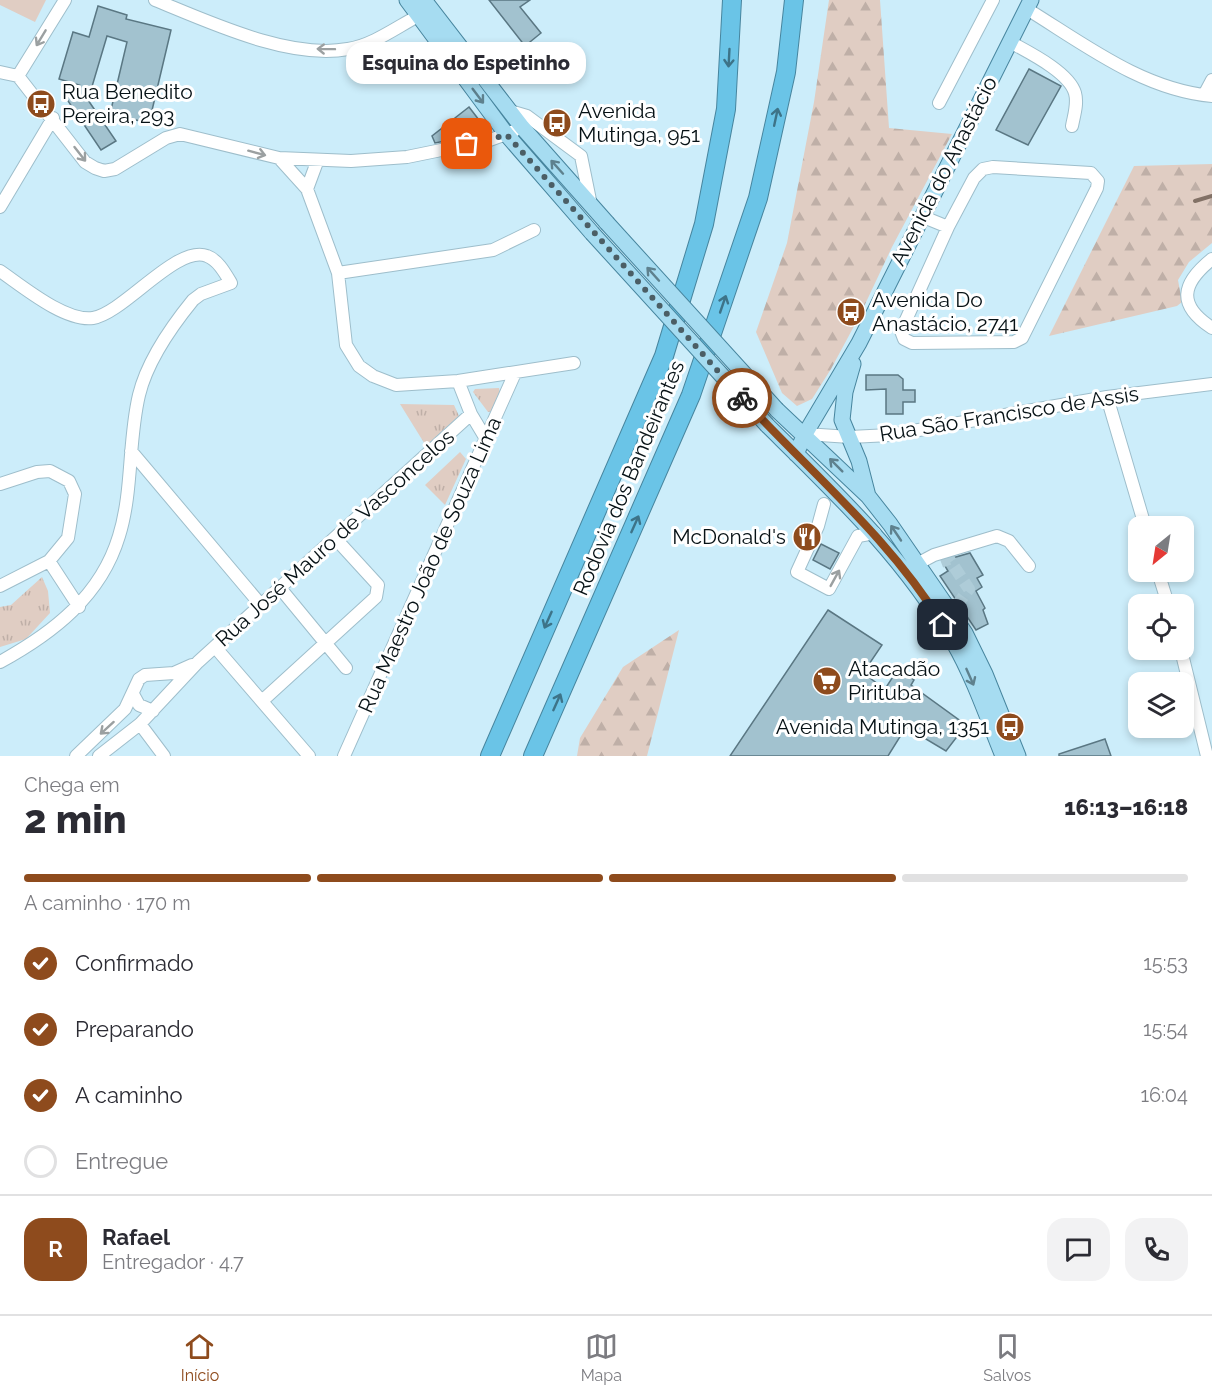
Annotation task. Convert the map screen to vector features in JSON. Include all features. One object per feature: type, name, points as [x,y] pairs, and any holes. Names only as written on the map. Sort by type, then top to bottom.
[{"type":"highway","name":"Rodovia dos Bandeirantes","points":[[490,756],[664,356],[704,224],[724,121],[732,0]]},
{"type":"highway","name":"Rodovia dos Bandeirantes","points":[[533,756],[692,395],[758,198],[786,72],[794,0]]},
{"type":"main road","points":[[407,0],[507,135],[592,233],[767,425],[875,533],[926,597],[955,644],[1003,756]]},
{"type":"main road","points":[[424,0],[522,127],[592,207],[777,410],[868,496],[918,567],[954,609],[985,674],[1018,756]]},
{"type":"main road","name":"Avenida do Anastácio","points":[[796,454],[805,434],[858,343],[1029,4]]},
{"type":"main road","name":"Avenida do Anastácio","points":[[858,343],[842,420],[850,437],[868,496]]},
{"type":"main road","points":[[823,480],[851,498],[868,496]]},
{"type":"street","points":[[18,76],[65,0]]},
{"type":"street","points":[[155,0],[238,34],[283,46],[322,50],[348,50],[369,42],[418,16],[446,28]]},
{"type":"street","name":"Avenida do Anastácio","points":[[939,103],[993,0]]},
{"type":"street","points":[[1029,4],[1116,64],[1153,81],[1208,95],[1212,80]]},
{"type":"street","points":[[1010,42],[1040,59],[1069,82],[1076,104],[1072,126]]},
{"type":"street","points":[[0,72],[18,76],[85,162],[104,171],[115,169],[166,138],[180,134],[279,158],[317,162],[407,157],[507,135],[522,127]]},
{"type":"street","points":[[510,111],[527,116],[580,156],[592,207]]},
{"type":"street","points":[[0,207],[53,118]]},
{"type":"street","points":[[279,158],[307,189],[338,273],[346,345],[359,366],[374,376],[396,385],[458,381],[574,363]]},
{"type":"street","points":[[307,189],[317,162]]},
{"type":"street","points":[[983,169],[1091,173],[1098,181],[1097,189],[1026,332],[1022,338],[1014,342],[912,343],[904,339],[902,331],[948,227],[974,178],[983,169]]},
{"type":"street","points":[[921,216],[948,227]]},
{"type":"street","points":[[338,273],[493,250],[534,230]]},
{"type":"street","points":[[0,271],[55,307],[78,316],[93,318],[112,309],[194,255],[207,255],[220,265],[231,283],[201,294],[193,300],[149,369],[140,393],[120,535],[99,580],[78,607],[33,644],[0,662]]},
{"type":"street","points":[[1212,259],[1198,270],[1187,295],[1188,307],[1194,316],[1212,328]]},
{"type":"street","name":"Rua Maestro João de Souza Lima","points":[[344,756],[515,373]]},
{"type":"street","points":[[458,381],[471,414],[486,440]]},
{"type":"street","name":"Rua São Francisco de Assis","points":[[805,434],[850,437],[890,435],[1107,398],[1212,384]]},
{"type":"street","points":[[1107,398],[1142,516]]},
{"type":"street","name":"Rua José Mauro de Vasconcelos","points":[[99,756],[140,724],[198,662],[471,414]]},
{"type":"street","points":[[131,451],[261,605]]},
{"type":"street","points":[[0,484],[37,472],[50,471],[69,481],[75,494],[68,538],[49,561],[0,586]]},
{"type":"street","points":[[824,504],[818,526],[797,572],[829,589],[858,536],[875,533]]},
{"type":"street","points":[[918,567],[934,555],[997,536],[1009,541],[1029,566]]},
{"type":"street","points":[[262,701],[376,597],[379,591],[378,585],[335,538]]},
{"type":"street","points":[[49,561],[78,607]]},
{"type":"street","points":[[918,567],[941,562]]},
{"type":"street","points":[[280,588],[346,668]]},
{"type":"street","points":[[215,647],[309,756]]},
{"type":"street","points":[[1184,660],[1208,756]]},
{"type":"street","name":"Rua José Mauro de Vasconcelos","points":[[76,756],[117,719],[133,694],[139,679],[155,674],[174,673],[198,662]]},
{"type":"street","points":[[155,674],[165,683],[168,696]]},
{"type":"street","points":[[133,694],[139,705],[153,711]]},
{"type":"street","points":[[140,724],[164,756]]},
{"type":"green space","points":[[0,0],[46,0],[35,22],[0,5]]},
{"type":"green space","points":[[829,0],[880,0],[889,128],[952,134],[831,369],[812,399],[797,406],[782,393],[756,332],[787,243],[814,102]]},
{"type":"green space","points":[[1212,164],[1212,243],[1189,262],[1178,280],[1182,302],[1177,306],[1049,336],[1134,166]]},
{"type":"green space","points":[[499,388],[500,393],[492,411],[488,412],[473,392],[475,389]]},
{"type":"green space","points":[[400,404],[454,405],[459,416],[426,446]]},
{"type":"green space","points":[[460,452],[466,459],[445,505],[425,485]]},
{"type":"green space","points":[[42,577],[48,591],[50,613],[26,639],[0,647],[0,607],[11,605]]},
{"type":"green space","points":[[679,630],[647,756],[577,756],[580,738],[623,667]]},
{"type":"building","points":[[489,0],[530,0],[520,7],[541,33],[525,46]]},
{"type":"building","points":[[98,6],[127,15],[126,19],[171,30],[149,123],[110,114],[127,42],[107,36],[88,100],[116,141],[101,150],[64,95],[79,85],[59,79],[73,32],[89,37]]},
{"type":"building","points":[[1029,69],[1061,86],[1028,145],[996,130]]},
{"type":"building","points":[[469,107],[479,120],[477,129],[465,137],[435,143],[432,136]]},
{"type":"building","points":[[866,375],[898,375],[903,379],[903,390],[915,390],[915,402],[903,402],[903,414],[886,414],[886,389],[866,390]]},
{"type":"building","points":[[821,544],[839,553],[830,569],[813,560]]},
{"type":"building","points":[[970,553],[983,575],[977,578],[982,587],[976,591],[985,608],[983,610],[988,624],[976,630],[940,576],[948,571],[942,561]]},
{"type":"building","name":"Atacadão Pirituba","points":[[828,610],[882,645],[863,673],[885,689],[898,669],[914,680],[911,685],[966,725],[946,751],[906,727],[888,756],[730,756]]},
{"type":"building","points":[[1105,739],[1111,756],[1059,756],[1059,754]]},
{"type":"waterway","points":[[1195,201],[1212,196]]},
{"type":"tunnel","points":[[941,562],[949,559],[969,589],[957,605]]},
{"type":"way so far","points":[[467,144],[507,135],[567,205],[742,398]]},
{"type":"place","name":"Rua Benedito Pereira, 293","points":[[41,104]]},
{"type":"place","name":"Avenida Mutinga, 951","points":[[557,123]]},
{"type":"place","name":"Esquina do Espetinho","points":[[467,144]]},
{"type":"place","name":"Avenida Do Anastácio, 2741","points":[[851,312]]},
{"type":"place","name":"McDonald's","points":[[807,537]]},
{"type":"place","name":"Atacadão Pirituba","points":[[827,681]]},
{"type":"place","name":"Avenida Mutinga, 1351","points":[[1010,727]]},
{"type":"route","points":[[742,398],[880,539],[926,597],[943,625]]}]
